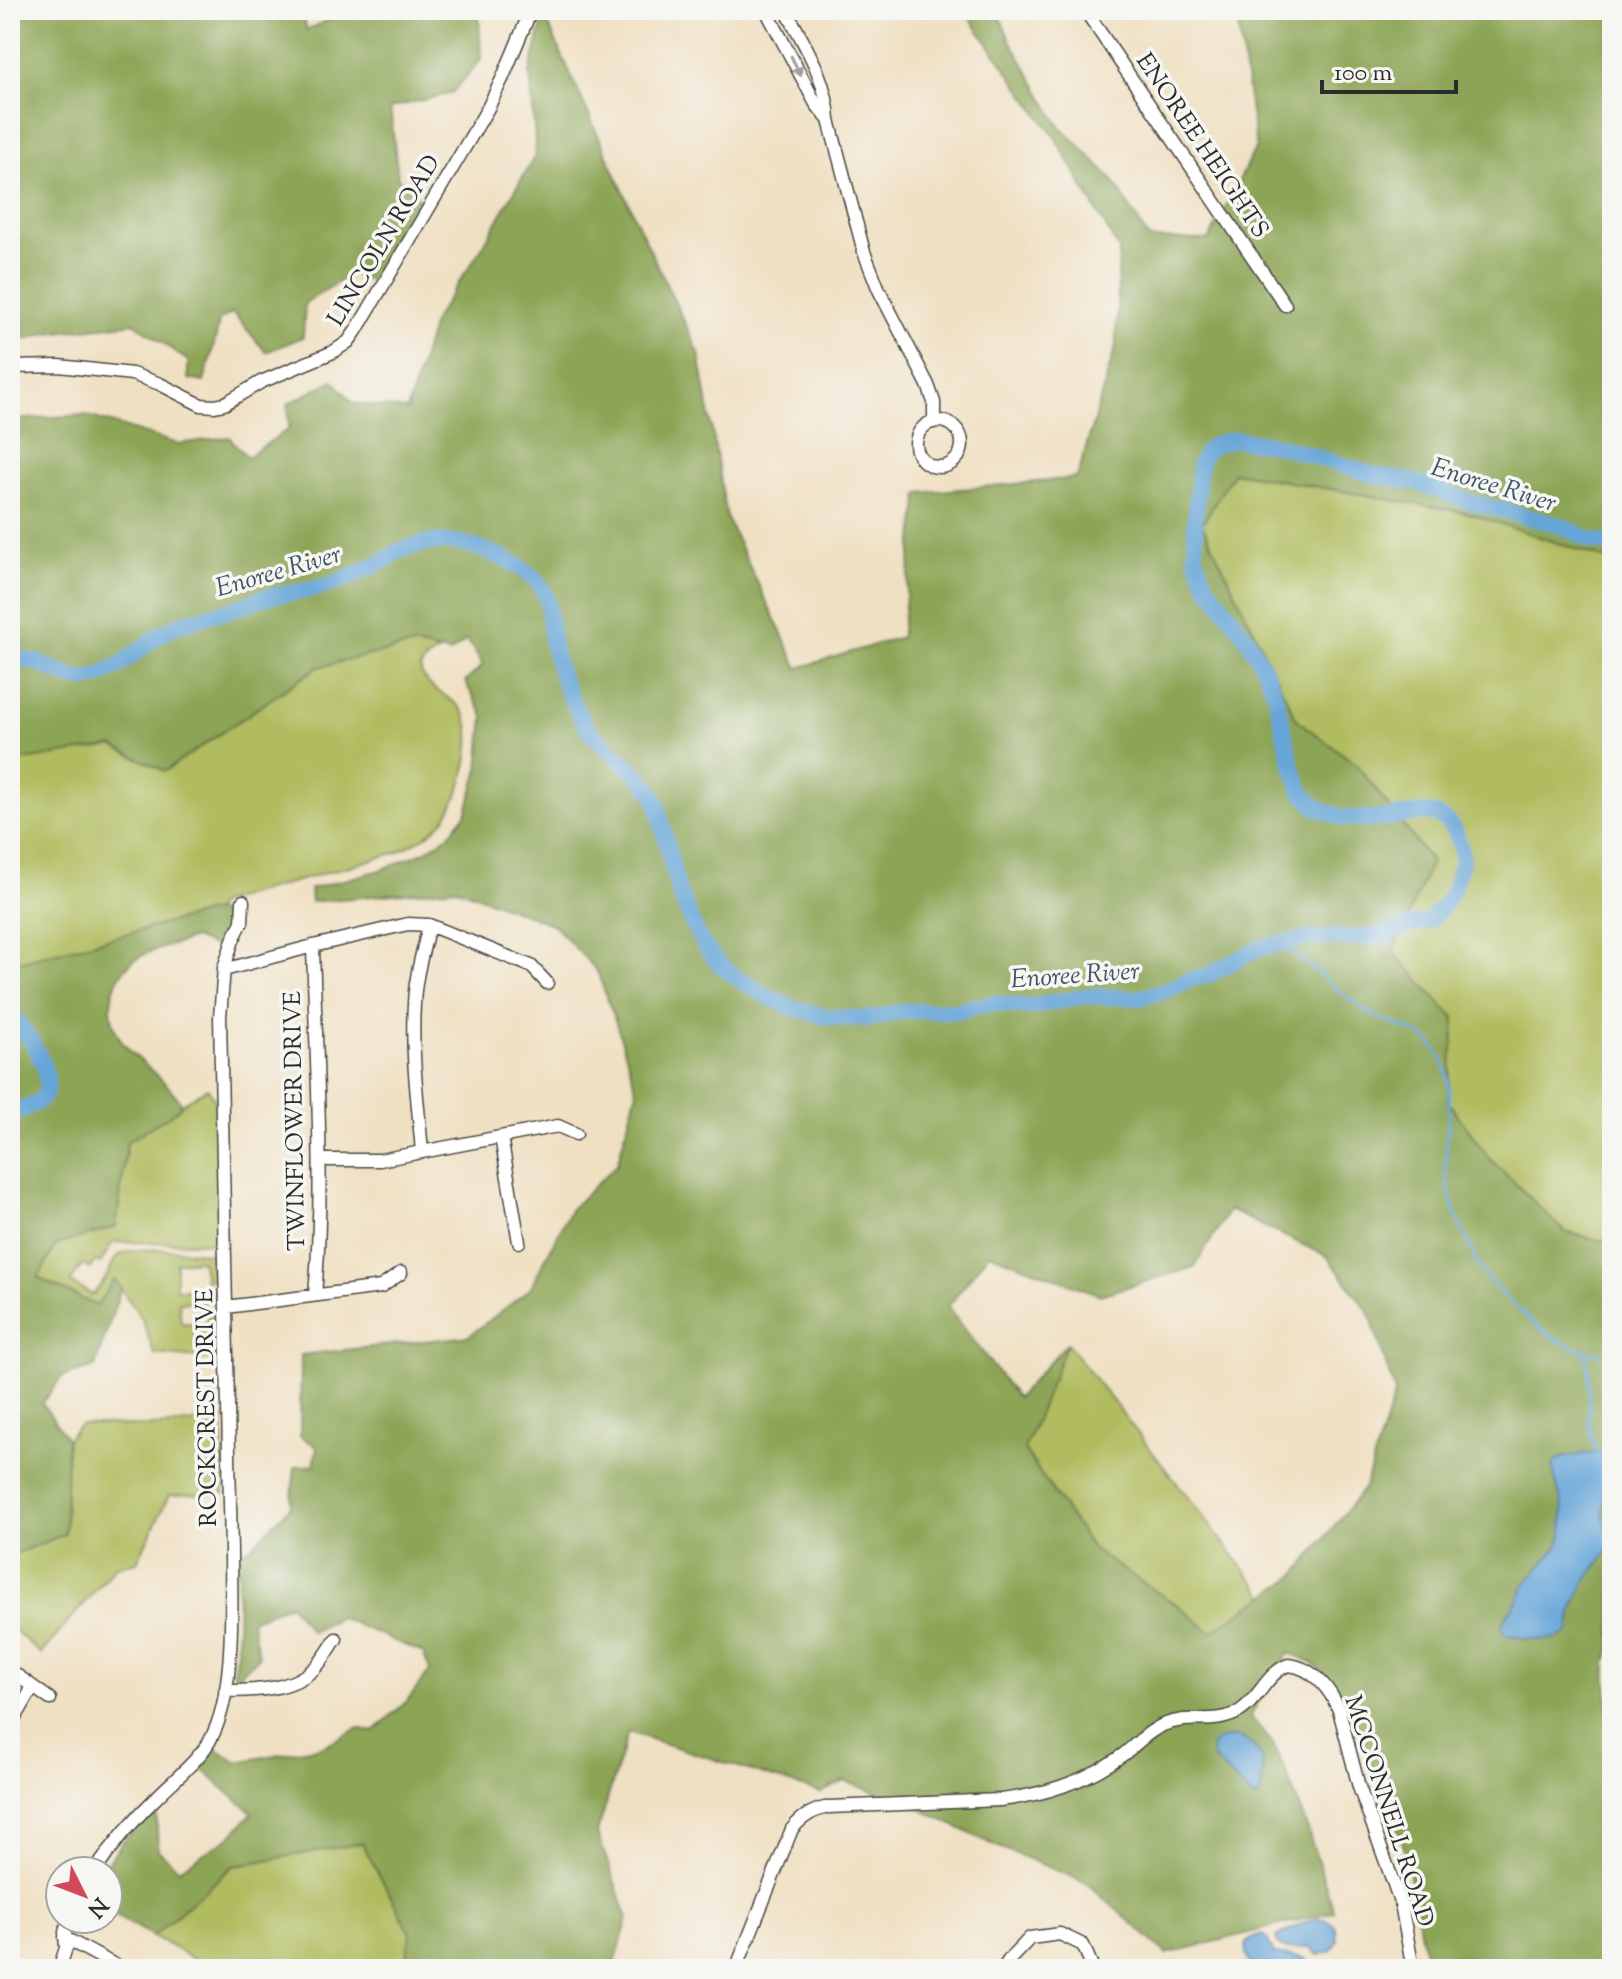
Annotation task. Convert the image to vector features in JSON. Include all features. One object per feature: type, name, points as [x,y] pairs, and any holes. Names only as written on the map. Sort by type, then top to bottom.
[{"type":"street","name":"LINCOLN ROAD","points":[[10,367],[59,366],[132,374],[201,405],[215,406],[261,382],[340,348],[356,331],[488,108],[531,10]]},
{"type":"street","points":[[766,10],[816,104],[829,120]]},
{"type":"street","points":[[786,10],[822,81],[829,120],[868,262],[928,385],[934,402],[934,422]]},
{"type":"street","name":"ENOREE HEIGHTS","points":[[1085,10],[1285,305]]},
{"type":"street","name":"ROCKCREST DRIVE","points":[[107,1855],[130,1825],[205,1748],[220,1721],[225,1691],[231,1632],[231,1551],[220,1017],[224,970],[242,922],[243,901]]},
{"type":"street","points":[[224,970],[408,924],[429,925],[531,966],[547,983]]},
{"type":"street","points":[[422,1152],[414,1005],[417,974],[429,925]]},
{"type":"street","name":"TWINFLOWER DRIVE","points":[[313,946],[320,1160],[320,1241],[315,1295]]},
{"type":"street","points":[[320,1160],[380,1160],[558,1126],[576,1134]]},
{"type":"street","points":[[501,1137],[519,1242]]},
{"type":"street","points":[[226,1307],[381,1287],[401,1273]]},
{"type":"street","points":[[225,1691],[252,1691],[286,1685],[320,1663],[336,1639]]},
{"type":"street","name":"MCCONNELL ROAD","points":[[736,1969],[792,1829],[810,1812],[829,1807],[1000,1800],[1050,1791],[1102,1769],[1164,1724],[1177,1720],[1222,1719],[1239,1712],[1273,1675],[1288,1665],[1302,1668],[1316,1677],[1334,1698],[1339,1710],[1359,1787],[1401,1904],[1413,1969]]},
{"type":"street","points":[[18,1676],[50,1699]]},
{"type":"street","points":[[10,1727],[33,1687]]},
{"type":"street","points":[[1003,1969],[1030,1938],[1060,1934],[1083,1945],[1092,1966]]},
{"type":"street","points":[[59,1969],[66,1948],[65,1935]]},
{"type":"street","points":[[65,1938],[122,1969]]},
{"type":"green space","points":[[10,10],[301,10],[307,30],[347,10],[477,10],[481,60],[452,93],[390,108],[398,178],[423,203],[375,282],[351,274],[305,303],[303,337],[266,352],[233,313],[219,320],[204,382],[188,379],[188,361],[135,323],[49,333],[10,343]]},
{"type":"green space","points":[[964,10],[997,10],[1010,40],[1059,125],[1113,180],[1149,239],[1209,240],[1256,147],[1238,23],[1224,10],[1612,10],[1612,561],[1468,513],[1234,472],[1202,524],[1297,720],[1356,764],[1431,862],[1393,952],[1455,1019],[1448,1102],[1490,1159],[1565,1232],[1612,1243],[1612,1642],[1606,1662],[1609,1728],[1612,1729],[1612,1969],[1427,1969],[1405,1849],[1346,1696],[1312,1662],[1289,1653],[1250,1716],[1273,1744],[1286,1772],[1334,1911],[1167,1954],[1085,1882],[994,1845],[912,1805],[844,1781],[821,1793],[628,1732],[597,1833],[628,1918],[613,1969],[406,1969],[410,1932],[362,1843],[233,1866],[153,1936],[124,1920],[124,1855],[113,1855],[156,1805],[158,1850],[179,1869],[230,1837],[252,1813],[200,1767],[216,1748],[236,1762],[321,1747],[359,1728],[373,1732],[408,1700],[430,1670],[423,1653],[339,1617],[311,1632],[290,1604],[251,1620],[259,1656],[236,1678],[233,1671],[237,1652],[238,1551],[250,1548],[291,1506],[295,1467],[314,1465],[317,1447],[300,1436],[301,1355],[469,1336],[530,1289],[570,1210],[617,1164],[637,1091],[597,971],[554,925],[457,888],[311,902],[310,889],[381,870],[424,852],[449,835],[466,814],[479,769],[484,716],[465,682],[483,665],[467,640],[450,653],[414,645],[318,667],[165,771],[113,746],[10,762],[10,420],[85,415],[177,444],[229,437],[247,457],[289,429],[288,404],[333,380],[353,403],[407,410],[434,320],[483,246],[536,154],[530,72],[544,15],[699,353],[727,519],[798,668],[901,637],[919,493],[1077,478],[1116,346],[1119,250],[1056,139]],"holes":[[[1229,1210],[1327,1256],[1370,1314],[1395,1392],[1365,1487],[1295,1576],[1211,1632],[1180,1607],[1094,1551],[1024,1450],[1067,1343],[1017,1398],[948,1307],[989,1253],[1100,1295],[1195,1267]]]},
{"type":"green space","points":[[1233,472],[1468,513],[1612,561],[1612,1243],[1565,1232],[1490,1159],[1448,1102],[1455,1019],[1393,952],[1431,861],[1356,764],[1297,721],[1202,524]]},
{"type":"green space","points":[[414,645],[439,651],[420,668],[432,687],[462,710],[469,735],[462,783],[450,811],[433,830],[398,852],[221,903],[214,911],[18,962],[10,954],[10,762],[113,746],[165,771],[318,667]]},
{"type":"green space","points":[[214,911],[229,916],[227,929],[215,947],[194,938],[147,953],[123,971],[116,984],[111,1011],[120,1039],[182,1104],[175,1112],[127,1142],[116,1227],[56,1245],[38,1278],[97,1306],[114,1280],[121,1287],[95,1367],[62,1377],[42,1403],[67,1439],[65,1534],[12,1555],[10,1561],[10,954],[19,962]]},
{"type":"green space","points":[[208,1088],[217,1105],[218,1243],[113,1242],[100,1264],[95,1261],[90,1269],[82,1265],[70,1283],[93,1295],[117,1257],[137,1250],[219,1255],[220,1279],[205,1280],[201,1260],[176,1262],[176,1289],[221,1288],[221,1301],[179,1302],[181,1323],[207,1324],[208,1311],[222,1311],[221,1360],[154,1354],[142,1318],[114,1280],[97,1306],[38,1278],[56,1245],[116,1227],[127,1142]]},
{"type":"green space","points":[[1067,1343],[1266,1597],[1211,1633],[1180,1607],[1094,1551],[1024,1449]]},
{"type":"green space","points":[[223,1417],[224,1494],[169,1495],[137,1562],[116,1566],[41,1654],[10,1626],[10,1561],[11,1555],[65,1534],[67,1439],[80,1425],[160,1426]]},
{"type":"green space","points":[[362,1843],[410,1932],[406,1969],[211,1969],[153,1936],[233,1866]]},
{"type":"water","points":[[1597,1452],[1607,1454],[1612,1459],[1612,1478],[1603,1511],[1612,1545],[1584,1584],[1573,1608],[1569,1632],[1546,1640],[1505,1634],[1502,1627],[1505,1618],[1528,1580],[1558,1547],[1562,1535],[1563,1508],[1553,1465],[1564,1457]]},
{"type":"water","points":[[1239,1737],[1255,1748],[1262,1761],[1259,1797],[1254,1799],[1213,1758],[1212,1745],[1222,1739]]},
{"type":"water","points":[[1318,1918],[1328,1920],[1336,1927],[1337,1941],[1331,1951],[1320,1955],[1311,1947],[1286,1949],[1278,1944],[1276,1937]]},
{"type":"water","points":[[1263,1935],[1274,1954],[1306,1959],[1307,1965],[1279,1970],[1251,1966],[1246,1943]]},
{"type":"waterway","name":"Enoree River","points":[[10,662],[32,661],[74,678],[96,677],[118,666],[178,625],[266,597],[329,585],[412,547],[448,542],[494,554],[524,570],[539,584],[548,607],[558,665],[580,716],[598,739],[640,777],[656,800],[679,893],[708,951],[741,981],[793,1008],[828,1017],[869,1019],[904,1011],[961,1011],[995,1003],[1029,1007],[1085,996],[1139,998],[1208,975],[1259,948],[1310,938],[1388,934],[1429,921],[1452,892],[1462,862],[1456,833],[1448,822],[1434,814],[1423,813],[1374,819],[1343,818],[1316,807],[1302,792],[1292,765],[1275,694],[1265,670],[1248,640],[1207,585],[1196,559],[1195,516],[1200,463],[1213,445],[1234,439],[1277,445],[1377,476],[1415,482],[1468,501],[1562,526],[1592,541],[1612,544]]},
{"type":"waterway","points":[[1277,943],[1369,1013],[1420,1035],[1434,1046],[1442,1059],[1449,1089],[1448,1188],[1456,1214],[1481,1268],[1498,1291],[1540,1329],[1585,1351],[1612,1357]]},
{"type":"waterway","name":"Enoree River","points":[[10,1013],[39,1056],[47,1081],[46,1092],[39,1101],[10,1114]]},
{"type":"waterway","points":[[1585,1351],[1589,1379],[1589,1425],[1597,1452]]}]
